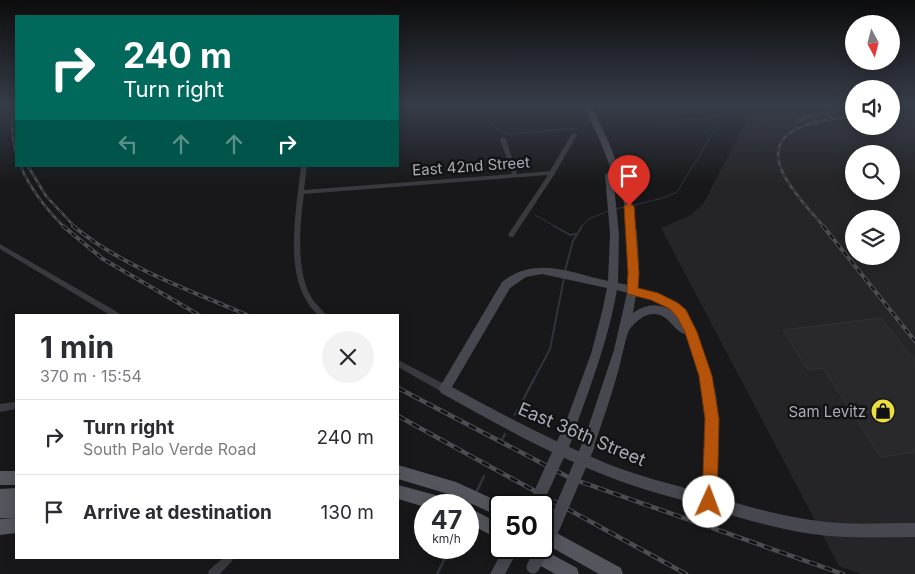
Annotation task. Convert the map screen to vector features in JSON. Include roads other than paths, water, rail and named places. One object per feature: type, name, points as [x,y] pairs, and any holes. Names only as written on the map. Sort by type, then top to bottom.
[{"type":"main road","points":[[531,570],[554,526],[588,446],[606,393],[624,329],[632,291],[634,273],[630,218],[623,176],[615,170],[600,132]]},
{"type":"main road","points":[[540,494],[567,435],[590,372],[612,286],[615,225],[609,175],[615,170]]},
{"type":"main road","points":[[445,389],[506,285],[522,273],[534,271],[555,272],[654,296],[674,306],[687,322],[706,376],[711,407],[709,502]]},
{"type":"main road","points":[[624,329],[644,311],[654,309],[667,313],[678,320],[692,338]]},
{"type":"main road","name":"East 36th Street","points":[[445,389],[519,429],[606,469],[709,502],[786,523],[828,529],[915,530]]},
{"type":"main road","points":[[399,473],[456,489],[489,504]]},
{"type":"main road","points":[[0,478],[15,478]]},
{"type":"main road","points":[[399,492],[414,497]]},
{"type":"main road","points":[[0,496],[15,495]]},
{"type":"main road","points":[[0,510],[15,510]]},
{"type":"main road","points":[[0,527],[15,525]]},
{"type":"main road","points":[[554,540],[615,574]]},
{"type":"main road","points":[[497,574],[505,559]]},
{"type":"main road","points":[[545,559],[571,574]]},
{"type":"street","points":[[511,235],[552,173],[574,134]]},
{"type":"street","points":[[503,140],[514,176]]},
{"type":"street","points":[[304,167],[298,232],[299,276],[313,308],[321,314]]},
{"type":"street","name":"East 42nd Street","points":[[302,192],[552,173]]},
{"type":"street","points":[[0,246],[114,314]]},
{"type":"street","points":[[399,364],[445,389]]},
{"type":"street","points":[[0,408],[14,406]]},
{"type":"street","points":[[213,574],[229,559]]},
{"type":"waterway","points":[[503,132],[509,134],[534,132]]},
{"type":"waterway","points":[[630,206],[663,198],[677,192],[714,132]]},
{"type":"waterway","points":[[615,209],[625,207]]},
{"type":"waterway","points":[[582,226],[589,219],[608,211]]},
{"type":"waterway","points":[[535,215],[556,227]]},
{"type":"waterway","points":[[554,226],[570,235],[576,234]]},
{"type":"waterway","points":[[565,271],[573,241],[582,226]]},
{"type":"waterway","points":[[533,381],[550,349],[564,278]]},
{"type":"waterway","points":[[515,415],[534,379]]},
{"type":"waterway","points":[[502,440],[505,434]]},
{"type":"waterway","points":[[476,493],[484,476]]},
{"type":"waterway","points":[[437,574],[444,559]]},
{"type":"railway","points":[[12,132],[15,148]]},
{"type":"railway","points":[[791,132],[781,142],[778,154],[780,167],[796,194],[824,227]]},
{"type":"railway","points":[[21,167],[26,179],[47,209],[63,226]]},
{"type":"railway","points":[[29,167],[46,196],[75,227]]},
{"type":"railway","points":[[63,226],[103,259],[197,314]]},
{"type":"railway","points":[[73,226],[93,241],[135,266],[245,314]]},
{"type":"railway","points":[[823,226],[915,341]]},
{"type":"railway","points":[[399,389],[570,478],[843,574]]},
{"type":"railway","points":[[399,417],[686,574]]},
{"type":"place","name":"Sam Levitz","points":[[883,411]]}]
